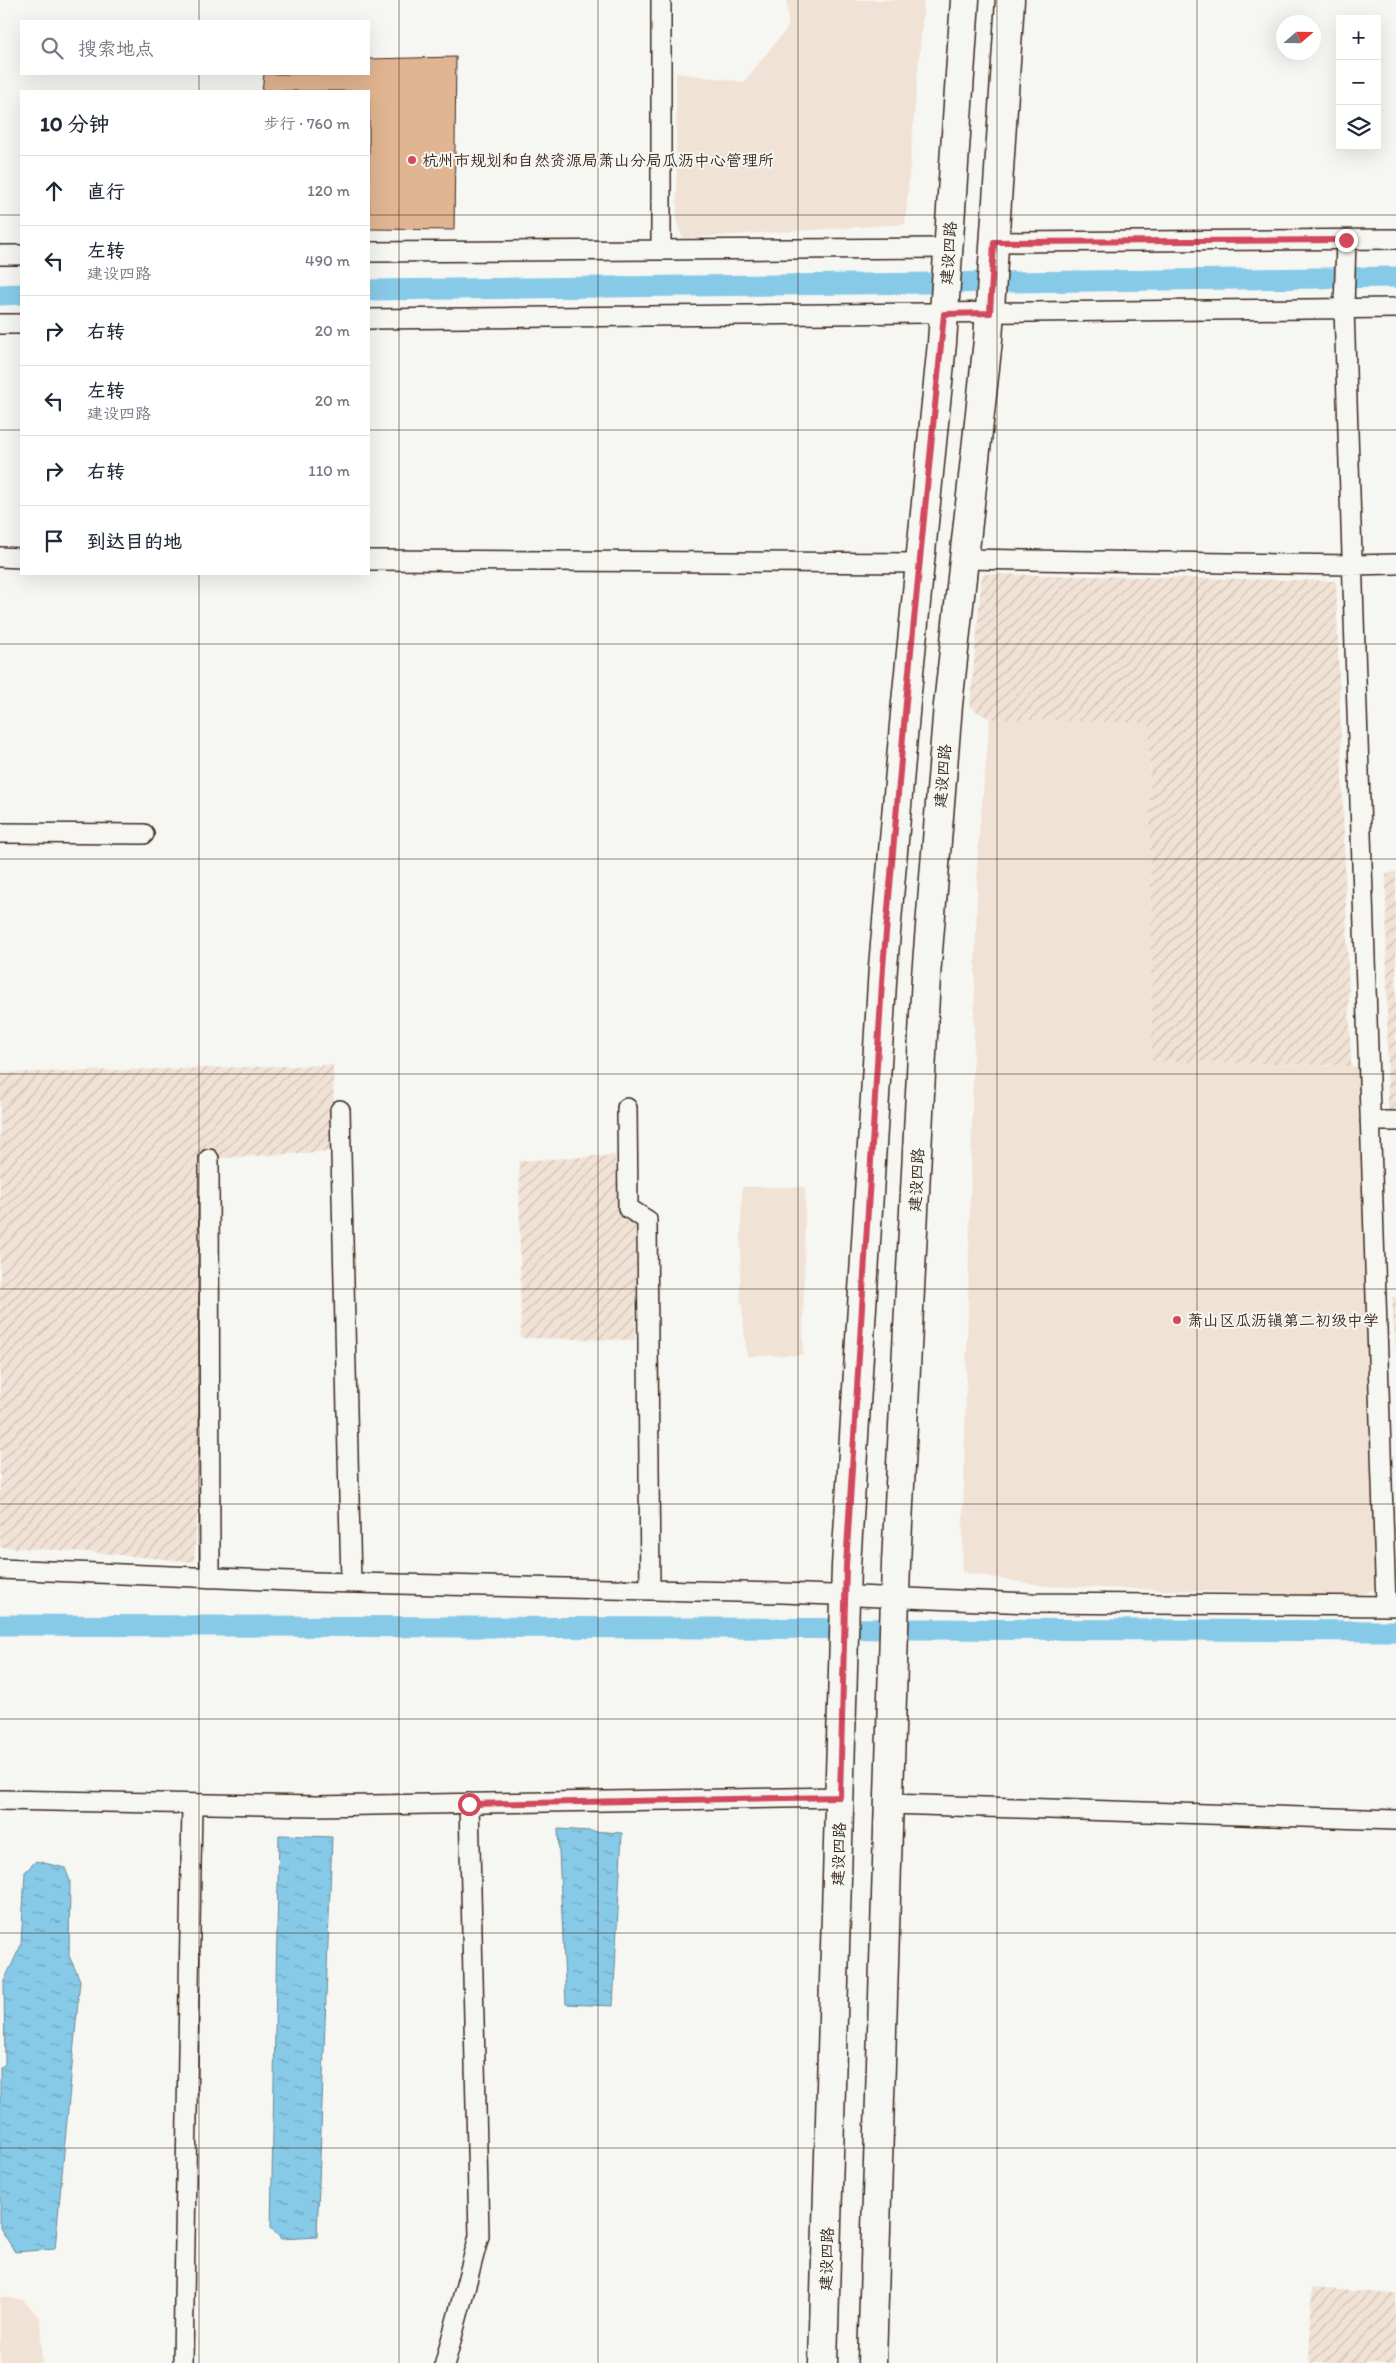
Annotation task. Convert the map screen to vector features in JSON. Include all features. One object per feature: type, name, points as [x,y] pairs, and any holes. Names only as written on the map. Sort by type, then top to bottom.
[{"type":"main road","name":"建设四路","points":[[824,2363],[845,1615],[883,967],[944,314],[965,0]]},
{"type":"main road","name":"建设四路","points":[[872,2363],[895,1615],[926,976],[948,705],[990,313],[1010,0]]},
{"type":"street","points":[[661,0],[661,250]]},
{"type":"street","points":[[994,242],[1396,239]]},
{"type":"street","points":[[0,1569],[351,1583],[650,1590],[1032,1603],[1391,1606],[1370,1121],[1344,307],[1346,240]]},
{"type":"street","points":[[370,252],[948,248]]},
{"type":"street","points":[[0,255],[20,255]]},
{"type":"street","points":[[370,319],[944,314],[1344,307],[1396,308]]},
{"type":"street","points":[[0,324],[20,324]]},
{"type":"street","points":[[0,558],[20,558]]},
{"type":"street","points":[[964,559],[1352,565],[1396,564]]},
{"type":"street","points":[[370,560],[920,563]]},
{"type":"street","points":[[0,833],[144,834]]},
{"type":"street","points":[[627,1108],[628,1208],[646,1220],[650,1590]]},
{"type":"street","points":[[340,1110],[351,1583]]},
{"type":"street","points":[[1370,1121],[1396,1121]]},
{"type":"street","points":[[209,1159],[210,1578]]},
{"type":"street","points":[[0,1800],[316,1806],[840,1797]]},
{"type":"street","points":[[183,2363],[192,1804]]},
{"type":"street","points":[[446,2363],[479,2236],[469,1804]]},
{"type":"street","points":[[889,1804],[1396,1820]]},
{"type":"shaded area","points":[[787,0],[924,0],[905,224],[683,238],[677,224],[676,73],[744,82],[788,27]]},
{"type":"shaded area","points":[[982,574],[1336,581],[1351,1066],[1152,1061],[1149,723],[990,719],[970,707]]},
{"type":"shaded area","name":"萧山区瓜沥镇第二初级中学","points":[[990,719],[1149,722],[1152,1061],[1376,1067],[1396,1569],[1384,1584],[1360,1596],[1045,1586],[962,1572],[978,846]]},
{"type":"shaded area","points":[[1396,871],[1396,1110],[1388,1110],[1386,875]]},
{"type":"shaded area","points":[[333,1065],[334,1151],[209,1159],[209,1319],[194,1562],[90,1552],[0,1547],[0,1073]]},
{"type":"shaded area","points":[[615,1155],[619,1209],[637,1224],[635,1340],[521,1338],[519,1161]]},
{"type":"shaded area","points":[[742,1187],[805,1187],[803,1355],[747,1356],[740,1289]]},
{"type":"shaded area","points":[[1392,1297],[1396,1297],[1396,1357]]},
{"type":"shaded area","points":[[1312,2288],[1396,2294],[1396,2363],[1309,2363]]},
{"type":"shaded area","points":[[0,2297],[23,2300],[40,2318],[42,2363],[0,2363]]},
{"type":"water","points":[[558,1829],[622,1833],[613,2006],[566,2004]]},
{"type":"water","points":[[279,1835],[332,1837],[317,2237],[281,2239],[271,2228]]},
{"type":"water","points":[[36,1861],[65,1868],[70,1881],[69,1956],[80,1980],[55,2249],[15,2252],[0,2228],[0,2068],[5,2064],[4,1981],[21,1945],[25,1872]]},
{"type":"building","name":"杭州市规划和自然资源局萧山分局瓜沥中心管理所","points":[[456,57],[454,230],[370,229],[370,90],[262,90],[264,75],[370,75],[370,59]]},
{"type":"waterway","points":[[1004,282],[1396,277]]},
{"type":"waterway","points":[[958,283],[980,282]]},
{"type":"waterway","points":[[370,290],[934,283]]},
{"type":"waterway","points":[[0,295],[20,294]]},
{"type":"waterway","points":[[0,1625],[1396,1631]]},
{"type":"place","name":"杭州市规划和自然资源局萧山分局瓜沥中心管理所","points":[[412,160]]},
{"type":"place","name":"萧山区瓜沥镇第二初级中学","points":[[1177,1320]]},
{"type":"route","points":[[469,1804],[840,1797],[846,1566],[883,967],[906,702],[944,314],[990,313],[994,242],[1346,240]]}]
